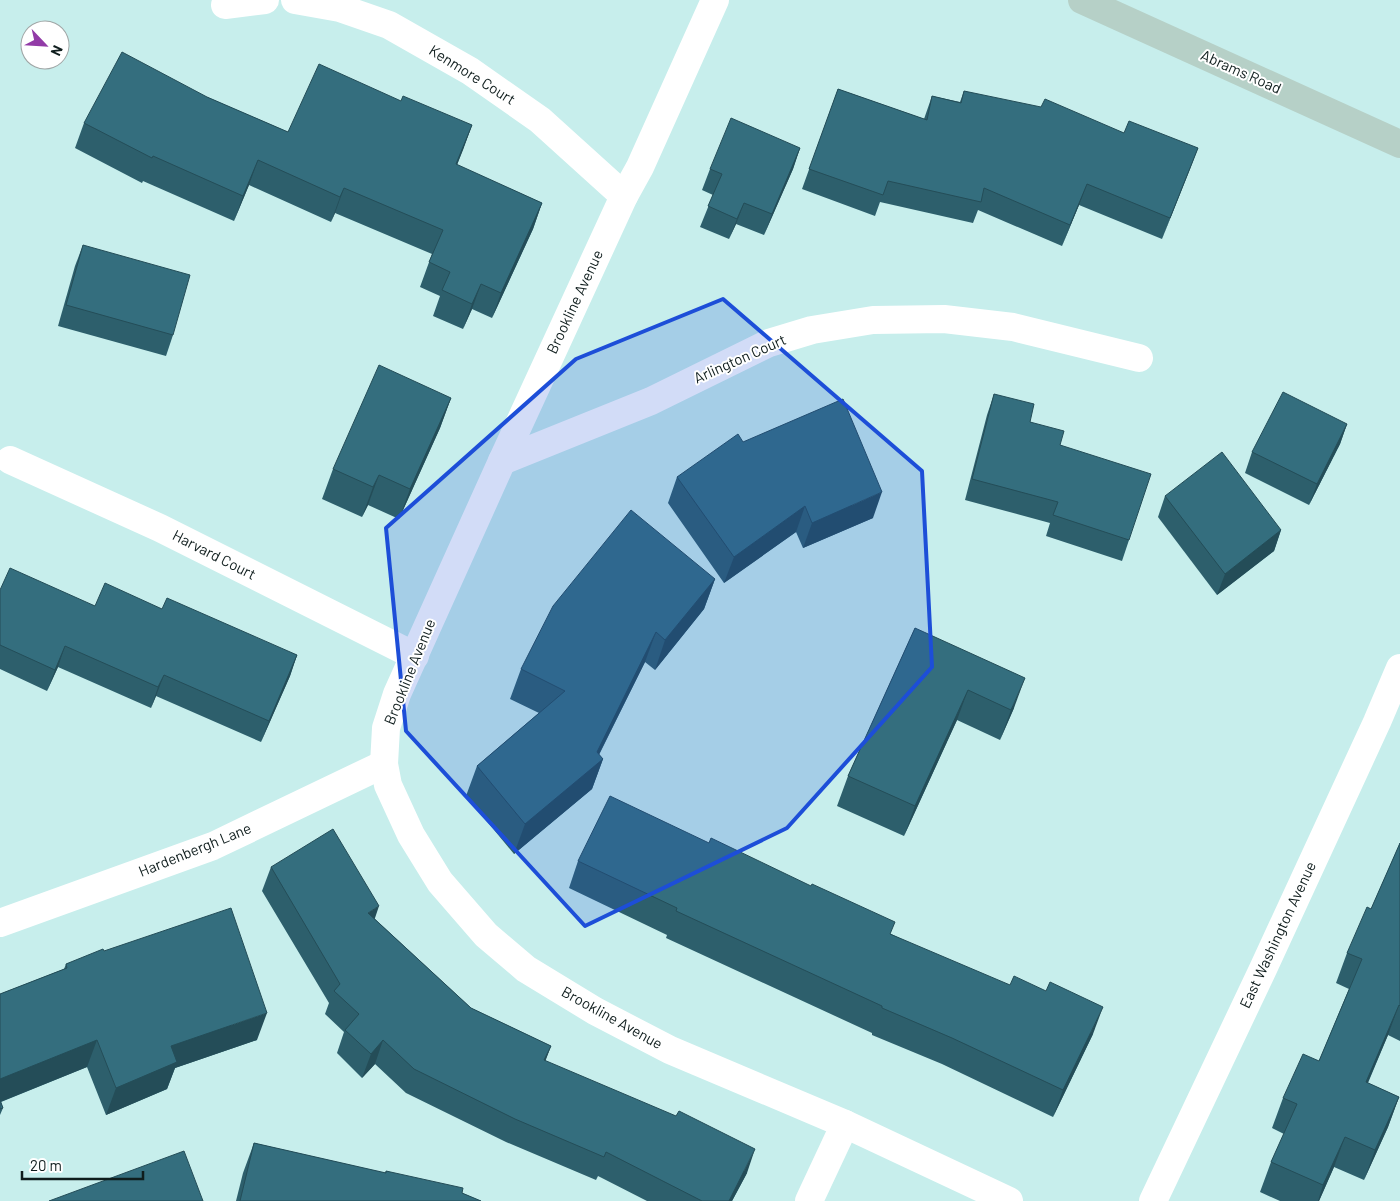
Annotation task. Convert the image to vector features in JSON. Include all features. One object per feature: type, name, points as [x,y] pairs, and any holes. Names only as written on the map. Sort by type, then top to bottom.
[{"type":"street","points":[[225,5],[265,0]]},
{"type":"street","name":"Kenmore Court","points":[[295,0],[340,8],[389,25],[470,71],[540,120],[624,196]]},
{"type":"street","name":"Brookline Avenue","points":[[715,0],[640,167],[624,196],[502,461],[397,694],[386,728],[384,764],[388,785],[411,835],[440,882],[486,935],[526,969],[595,1012],[670,1050],[845,1124],[1009,1201]]},
{"type":"street","name":"Abrams Road","points":[[1082,0],[1400,144]]},
{"type":"street","name":"Arlington Court","points":[[502,461],[651,401],[769,343],[812,330],[874,320],[944,319],[1013,327],[1139,358]]},
{"type":"street","name":"Harvard Court","points":[[10,460],[160,528],[414,656]]},
{"type":"street","name":"East Washington Avenue","points":[[1153,1201],[1267,961],[1400,668]]},
{"type":"street","name":"Hardenbergh Lane","points":[[0,923],[213,846],[384,764]]},
{"type":"street","points":[[809,1201],[845,1124]]},
{"type":"highlighted area","points":[[723,299],[922,471],[932,667],[787,828],[585,926],[406,731],[386,528],[576,359]]},
{"type":"building","points":[[122,52],[207,97],[288,132],[319,64],[401,101],[403,96],[472,125],[456,164],[542,203],[501,293],[481,284],[472,304],[442,290],[450,272],[429,262],[443,230],[344,188],[340,197],[258,160],[243,196],[153,156],[152,158],[84,123]]},
{"type":"building","points":[[838,89],[927,120],[932,96],[961,103],[964,91],[1041,107],[1045,99],[1124,133],[1129,121],[1198,148],[1170,218],[1087,184],[1070,225],[984,188],[981,202],[888,181],[883,195],[809,169]]},
{"type":"building","points":[[731,118],[800,148],[772,214],[744,203],[737,219],[708,206],[722,174],[710,169]]},
{"type":"building","points":[[83,245],[190,275],[173,335],[66,305]]},
{"type":"building","points":[[379,365],[451,398],[410,489],[379,475],[373,487],[333,469]]},
{"type":"building","points":[[1283,392],[1347,424],[1317,484],[1252,452]]},
{"type":"building","points":[[994,394],[1034,404],[1030,422],[1064,431],[1060,445],[1151,474],[1129,540],[1053,515],[1058,502],[972,479]]},
{"type":"building","points":[[843,399],[882,492],[812,523],[805,506],[734,557],[677,477],[738,434],[743,442]]},
{"type":"building","points":[[1222,452],[1281,530],[1225,574],[1165,496]]},
{"type":"building","points":[[631,510],[715,579],[665,640],[656,632],[597,752],[603,759],[525,824],[477,766],[565,691],[521,669],[553,606]]},
{"type":"building","points":[[10,568],[95,606],[105,583],[162,609],[167,598],[297,655],[269,721],[164,675],[158,687],[65,646],[55,670],[0,645],[0,590]]},
{"type":"building","points":[[915,628],[1025,678],[1011,710],[968,690],[915,806],[848,776]]},
{"type":"building","points":[[610,796],[709,843],[711,838],[811,886],[812,884],[895,922],[890,934],[1010,985],[1014,976],[1046,991],[1050,982],[1103,1007],[1063,1090],[952,1038],[882,1008],[882,1006],[676,911],[677,908],[578,861]]},
{"type":"building","points":[[333,829],[379,906],[368,913],[471,1008],[551,1046],[544,1060],[676,1116],[679,1111],[755,1149],[729,1201],[702,1201],[606,1152],[604,1157],[515,1119],[414,1069],[383,1040],[371,1054],[345,1030],[359,1014],[334,991],[340,984],[271,867]]},
{"type":"building","points":[[1400,843],[1400,1006],[1366,1082],[1399,1097],[1375,1150],[1345,1137],[1323,1185],[1271,1162],[1297,1104],[1283,1098],[1303,1054],[1319,1061],[1362,959],[1347,953],[1367,907],[1371,909]]},
{"type":"building","points":[[231,908],[267,1013],[171,1046],[177,1062],[116,1088],[97,1040],[0,1079],[0,994],[67,968],[66,964],[103,949],[104,951]]},
{"type":"building","points":[[254,1143],[386,1173],[386,1171],[463,1188],[462,1193],[481,1201],[240,1201]]},
{"type":"building","points":[[184,1151],[203,1201],[49,1201]]}]
